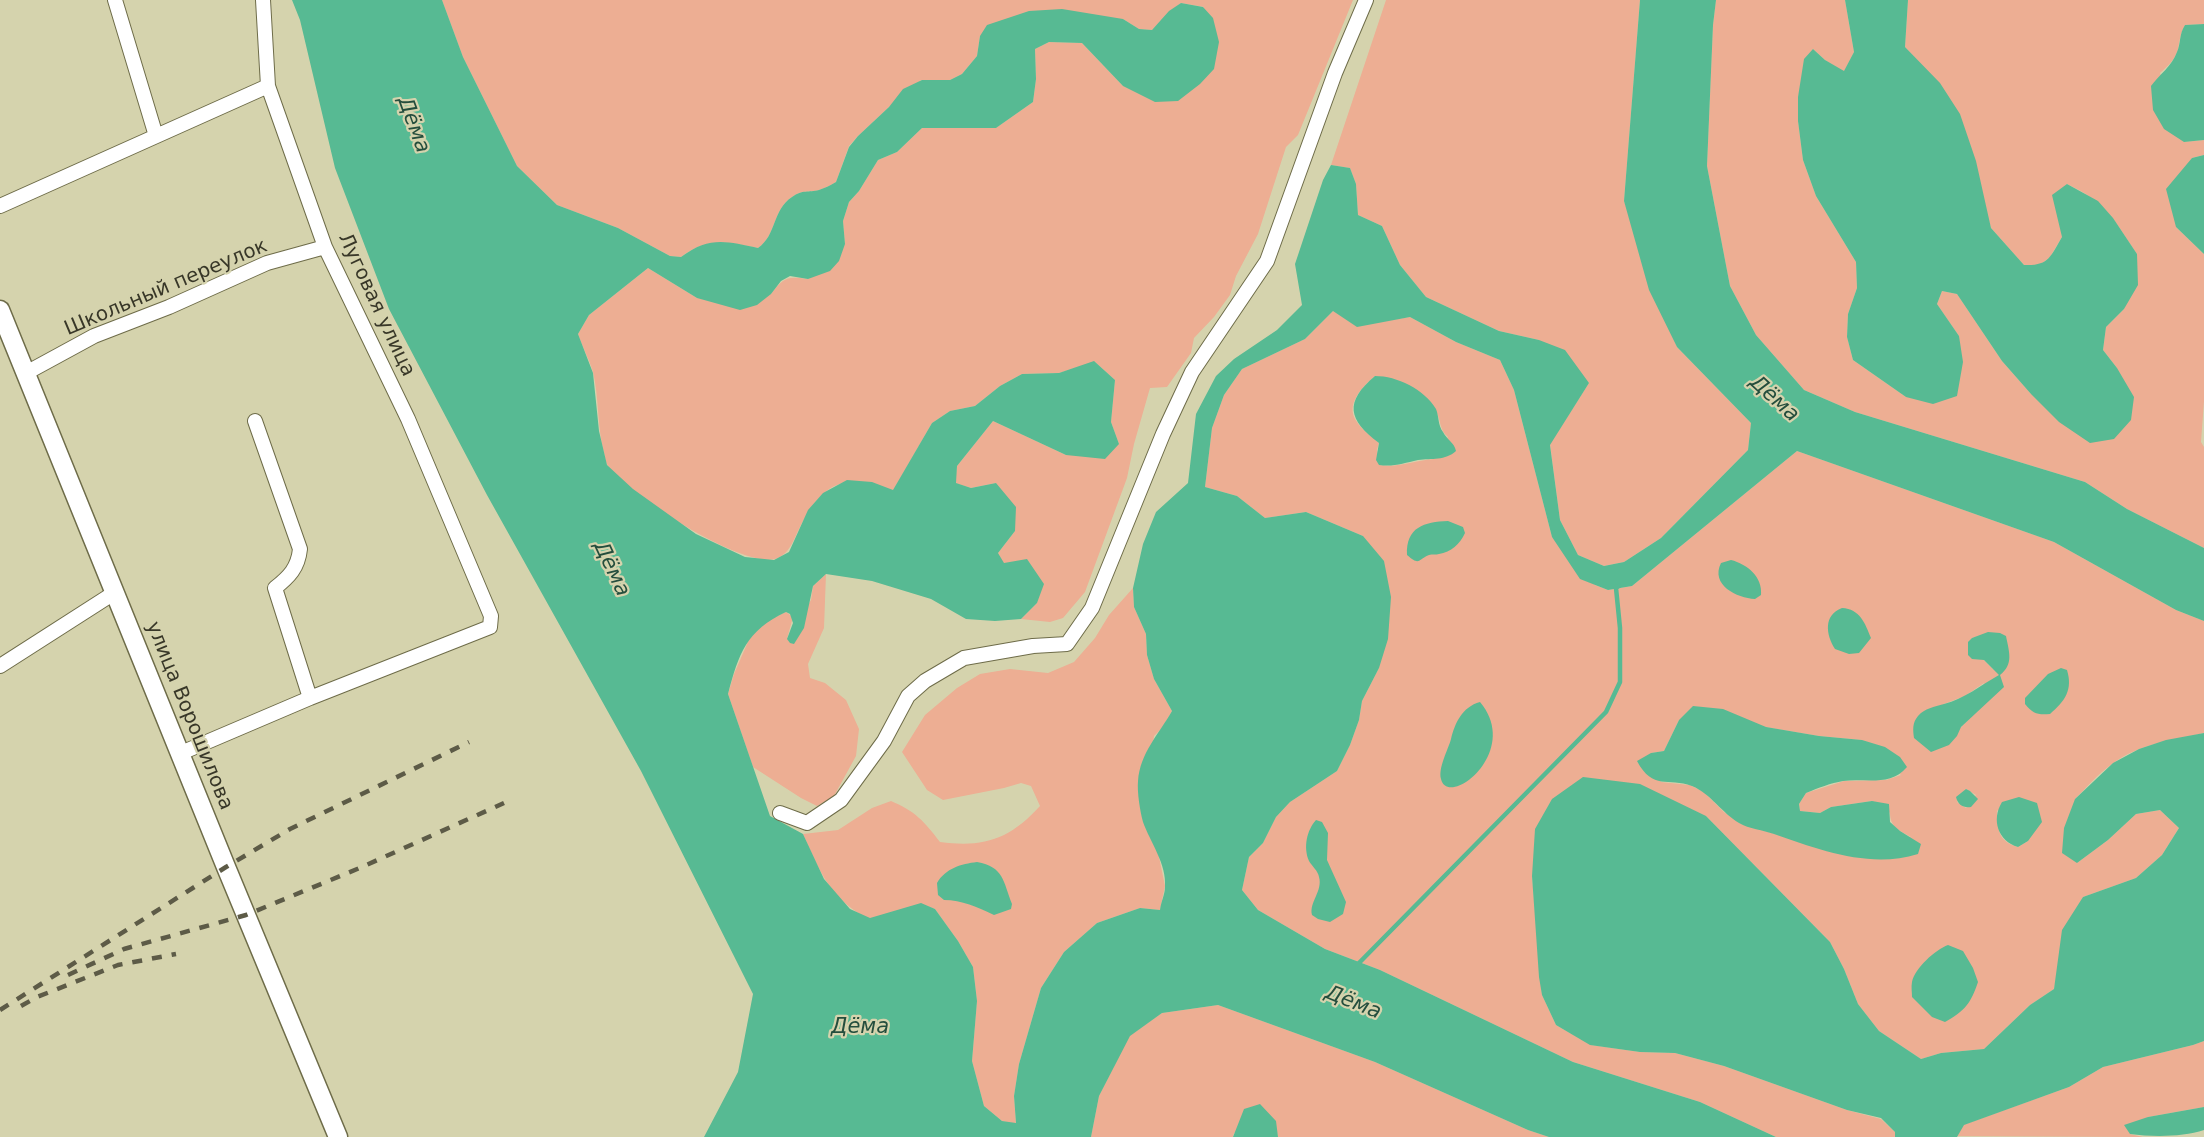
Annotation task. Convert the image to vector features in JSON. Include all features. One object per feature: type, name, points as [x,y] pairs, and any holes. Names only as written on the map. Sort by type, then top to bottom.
[{"type":"street","points":[[115,0],[156,136]]},
{"type":"street","name":"Луговая улица","points":[[263,0],[268,86],[325,248],[408,419],[491,616],[490,627],[310,698]]},
{"type":"street","points":[[780,813],[807,823],[841,800],[884,741],[908,696],[925,681],[954,663],[964,658],[1033,646],[1067,644],[1092,608],[1163,434],[1192,372],[1267,261],[1335,73],[1365,0]]},
{"type":"street","points":[[0,206],[268,86]]},
{"type":"street","name":"Школьный переулок","points":[[26,373],[94,336],[169,307],[267,263],[325,248]]},
{"type":"street","name":"улица Ворошилова","points":[[0,310],[338,1137]]},
{"type":"street","points":[[181,753],[310,698],[274,588],[287,579],[299,563],[300,549],[255,421]]},
{"type":"street","points":[[0,666],[114,593]]},
{"type":"shaded area","points":[[442,0],[1353,0],[1298,135],[1286,147],[1258,234],[1236,276],[1230,295],[1214,317],[1194,338],[1191,353],[1167,387],[1150,388],[1127,478],[1085,592],[1063,618],[1050,622],[1021,619],[1037,603],[1003,563],[998,553],[1015,531],[996,483],[971,488],[955,483],[957,466],[993,421],[1066,455],[1119,444],[1111,422],[1115,380],[1095,362],[1059,373],[1022,374],[1000,386],[975,406],[950,411],[932,423],[893,491],[861,482],[836,485],[816,501],[784,554],[775,559],[759,559],[712,541],[660,510],[637,494],[608,466],[601,440],[593,372],[578,334],[589,315],[648,268],[697,298],[771,294],[786,279],[808,279],[845,244],[843,221],[849,202],[859,191],[878,160],[897,152],[922,128],[996,128],[1033,102],[1036,79],[1035,49],[1049,42],[1082,43],[1123,86],[1204,7],[1181,3],[1152,30],[1139,29],[1123,19],[980,36],[977,56],[962,74],[950,80],[921,80],[889,107],[849,146],[836,182],[819,190],[799,193],[786,202],[777,215],[769,236],[758,248],[727,243],[709,244],[700,246],[681,257],[670,256],[618,228],[557,205],[517,166],[463,57]]},
{"type":"shaded area","points":[[1386,0],[1640,0],[1624,201],[1677,347],[1751,423],[1748,450],[1661,538],[1624,562],[1604,566],[1578,555],[1560,520],[1550,444],[1589,383],[1539,340],[1499,331],[1426,297],[1400,265],[1382,226],[1358,215],[1356,184],[1350,168],[1331,165]]},
{"type":"shaded area","points":[[1716,0],[1845,0],[1854,52],[1844,72],[1813,49],[1798,97],[1798,121],[1803,160],[1816,196],[1856,262],[1857,288],[1848,314],[1847,337],[1853,360],[1906,397],[1959,336],[1937,304],[1942,291],[1957,294],[2002,361],[2031,394],[2117,368],[2103,350],[2106,327],[2124,309],[2137,254],[2100,205],[2067,184],[2060,223],[2062,237],[2050,257],[2040,265],[2024,265],[1991,228],[1984,203],[1918,61],[1905,47],[1908,0],[2204,0],[2204,24],[2185,25],[2175,56],[2160,73],[2184,142],[2204,140],[2204,155],[2192,158],[2176,227],[2204,254],[2204,401],[2201,442],[2204,447],[2204,548],[2127,509],[2085,482],[1855,412],[1804,390],[1756,335],[1730,286],[1707,166]]},
{"type":"shaded area","points":[[1333,311],[1391,320],[1410,317],[1456,342],[1500,360],[1514,390],[1552,537],[1595,585],[1608,590],[1632,586],[1797,451],[2054,542],[2176,610],[2204,621],[2204,733],[2144,747],[2122,757],[2088,785],[2075,799],[2077,863],[2108,840],[2136,814],[2160,810],[2179,828],[2162,855],[2136,878],[2083,897],[2059,964],[2054,989],[2030,1005],[1984,1049],[1941,1053],[1921,1059],[1879,1031],[1858,1004],[1830,942],[1706,816],[1532,876],[1542,995],[1556,1025],[1591,1045],[1640,1052],[1675,1053],[1724,1066],[1847,1110],[1881,1119],[1895,1132],[1895,1137],[1776,1137],[1700,1102],[1573,1062],[1380,970],[1325,949],[1258,910],[1242,890],[1249,857],[1263,843],[1276,817],[1290,802],[1337,771],[1359,720],[1362,701],[1379,668],[1363,536],[1306,512],[1265,518],[1237,496],[1205,487],[1212,428],[1224,395],[1242,369],[1305,339]],"holes":[[[1375,376],[1401,384],[1425,397],[1438,414],[1443,431],[1448,437],[1434,459],[1380,465],[1377,450],[1379,443],[1359,425],[1354,416],[1354,403],[1361,390]],[[1980,636],[1994,670],[1984,660],[1972,638]],[[1984,683],[1972,716],[1961,727],[1944,704],[1965,696]],[[1679,720],[1745,720],[1765,727],[1862,740],[1901,775],[1886,780],[1844,781],[1806,793],[1799,804],[1800,811],[1820,813],[1831,807],[1872,801],[1890,813],[1894,825],[1911,837],[1823,848],[1741,824],[1724,812],[1704,792],[1690,785],[1661,782],[1651,753],[1664,751]],[[1966,789],[1976,795],[1966,808],[1957,802]],[[1997,810],[2028,841],[2018,847],[2011,844],[2002,838]]]},
{"type":"shaded area","points":[[826,574],[824,628],[808,664],[810,678],[825,683],[846,700],[859,729],[856,756],[834,796],[817,806],[753,767],[728,694],[750,637],[767,621],[786,612],[793,617],[787,639],[811,600],[813,586]]},
{"type":"shaded area","points":[[1133,588],[1134,607],[1146,634],[1147,655],[1154,679],[1172,711],[1163,727],[1154,736],[1143,821],[1158,852],[1165,886],[1160,910],[1140,908],[1097,923],[1064,952],[1041,988],[1019,1064],[1014,1096],[1016,1124],[1002,1121],[984,1106],[972,1061],[977,1001],[973,967],[958,941],[935,909],[921,904],[869,919],[856,911],[835,893],[828,883],[803,834],[838,830],[872,808],[891,801],[918,817],[940,842],[970,844],[983,842],[995,839],[1018,826],[1040,806],[1031,786],[1021,783],[943,800],[927,790],[902,752],[925,715],[957,688],[980,674],[1010,669],[1048,673],[1074,662],[1095,638],[1109,615]]},
{"type":"shaded area","points":[[1218,1005],[1375,1062],[1528,1130],[1549,1137],[1278,1137],[1275,1121],[1234,1133],[1233,1137],[1091,1137],[1099,1096],[1129,1036],[1162,1013]]},
{"type":"shaded area","points":[[2204,1041],[2204,1107],[2148,1117],[2130,1134],[2143,1137],[1956,1136],[1963,1125],[2069,1087],[2103,1067]]},
{"type":"water","name":"Дёма","points":[[292,0],[442,0],[463,57],[517,166],[557,205],[618,228],[670,256],[681,257],[709,243],[727,242],[758,248],[769,236],[777,215],[786,202],[799,193],[819,190],[836,182],[849,147],[889,107],[903,89],[922,80],[950,80],[962,74],[977,56],[980,36],[987,25],[1029,11],[1062,9],[1123,19],[1139,29],[1152,30],[1169,11],[1181,3],[1203,7],[1213,18],[1219,42],[1214,69],[1200,84],[1178,101],[1155,102],[1123,86],[1082,43],[1049,42],[1035,49],[1036,79],[1033,102],[996,128],[922,128],[897,152],[878,160],[859,191],[849,202],[843,221],[845,244],[839,261],[830,271],[808,279],[790,276],[781,281],[771,294],[757,305],[740,310],[697,298],[648,268],[589,315],[578,334],[593,373],[599,431],[607,465],[633,489],[696,534],[745,557],[774,560],[789,552],[808,510],[823,493],[847,480],[872,482],[893,490],[932,423],[950,411],[975,406],[1000,386],[1022,374],[1059,373],[1094,361],[1115,380],[1111,422],[1119,444],[1105,459],[1066,455],[993,421],[957,466],[956,483],[971,488],[996,483],[1016,507],[1015,531],[998,553],[1004,563],[1027,559],[1044,584],[1037,603],[1021,619],[995,621],[966,619],[931,599],[872,581],[826,574],[813,586],[804,628],[794,644],[787,639],[793,623],[790,614],[786,612],[772,619],[753,635],[746,645],[736,667],[728,694],[770,816],[803,834],[824,879],[850,909],[870,918],[921,903],[935,909],[958,941],[973,967],[977,1001],[972,1061],[984,1106],[1002,1121],[1016,1123],[1014,1096],[1019,1064],[1041,988],[1064,952],[1097,923],[1140,908],[1160,910],[1165,890],[1165,878],[1161,862],[1143,822],[1138,781],[1142,761],[1172,711],[1154,679],[1147,655],[1146,634],[1134,607],[1133,588],[1143,544],[1156,512],[1188,483],[1196,414],[1216,376],[1234,359],[1277,330],[1302,305],[1295,264],[1323,180],[1331,165],[1350,168],[1356,184],[1358,215],[1382,226],[1400,265],[1426,297],[1499,331],[1539,340],[1565,350],[1589,383],[1550,445],[1560,520],[1578,555],[1604,566],[1624,562],[1661,538],[1748,450],[1751,423],[1677,347],[1649,290],[1624,201],[1640,0],[1716,0],[1707,166],[1730,286],[1756,335],[1804,390],[1855,412],[2085,482],[2127,509],[2204,548],[2204,621],[2176,610],[2054,542],[1797,451],[1632,586],[1608,590],[1580,579],[1552,537],[1514,390],[1500,360],[1456,342],[1410,317],[1357,327],[1333,311],[1305,339],[1242,369],[1224,395],[1212,428],[1205,487],[1237,496],[1265,518],[1306,512],[1363,536],[1384,561],[1391,597],[1388,639],[1379,668],[1362,701],[1359,720],[1350,745],[1337,771],[1290,802],[1276,817],[1263,843],[1249,857],[1242,890],[1258,910],[1325,949],[1380,970],[1573,1062],[1700,1102],[1776,1137],[1549,1137],[1528,1130],[1375,1062],[1218,1005],[1162,1013],[1130,1036],[1099,1096],[1091,1137],[704,1137],[738,1072],[753,994],[641,771],[487,495],[389,309],[335,168],[300,20]]},
{"type":"water","points":[[1845,0],[1908,0],[1905,47],[1940,83],[1960,114],[1976,161],[1991,228],[2024,265],[2044,262],[2062,237],[2052,195],[2067,184],[2098,201],[2113,218],[2137,254],[2138,285],[2124,309],[2106,327],[2103,350],[2134,397],[2131,420],[2114,439],[2090,443],[2059,422],[2002,361],[1957,294],[1942,291],[1937,304],[1959,336],[1963,362],[1957,396],[1933,404],[1906,397],[1853,360],[1847,337],[1848,314],[1857,288],[1856,262],[1816,196],[1803,160],[1798,121],[1798,97],[1804,59],[1813,49],[1825,60],[1844,71],[1854,52]]},
{"type":"water","points":[[2204,24],[2204,140],[2184,142],[2164,129],[2153,110],[2151,86],[2175,57],[2185,25]]},
{"type":"water","points":[[2204,155],[2204,254],[2176,227],[2166,189],[2192,158]]},
{"type":"water","points":[[1375,376],[1401,381],[1424,395],[1436,409],[1441,430],[1454,445],[1456,451],[1443,458],[1379,465],[1376,460],[1379,443],[1361,426],[1354,411],[1354,403],[1358,394]]},
{"type":"water","points":[[1448,521],[1463,527],[1465,533],[1455,547],[1418,561],[1407,555],[1407,546],[1413,532],[1424,525]]},
{"type":"water","points":[[1731,560],[1753,572],[1759,582],[1761,595],[1755,599],[1748,598],[1733,593],[1722,584],[1719,578],[1721,563]]},
{"type":"water","points":[[1842,608],[1858,614],[1871,638],[1859,653],[1849,654],[1835,649],[1830,638],[1829,620],[1836,611]]},
{"type":"water","points":[[1988,632],[2006,636],[2009,662],[2000,675],[2004,687],[1961,727],[1949,745],[1931,752],[1914,738],[1913,729],[1918,716],[1927,709],[1965,695],[1999,675],[1984,660],[1972,659],[1968,655],[1968,642]]},
{"type":"water","points":[[2061,668],[2067,670],[2069,677],[2064,700],[2050,714],[2033,712],[2025,704],[2025,698],[2048,674]]},
{"type":"water","points":[[1480,702],[1491,721],[1493,739],[1488,756],[1479,770],[1467,781],[1456,787],[1446,786],[1440,775],[1455,727],[1460,716],[1468,708]]},
{"type":"water","points":[[1693,706],[1723,709],[1766,727],[1819,736],[1862,740],[1885,747],[1900,757],[1907,767],[1900,773],[1885,779],[1843,781],[1806,793],[1799,804],[1800,811],[1820,813],[1831,807],[1872,801],[1889,804],[1890,822],[1921,844],[1918,854],[1900,858],[1863,858],[1845,856],[1809,846],[1743,825],[1699,789],[1692,786],[1655,780],[1643,770],[1637,761],[1651,753],[1664,751],[1679,720]]},
{"type":"water","points":[[2204,733],[2204,1041],[2103,1067],[2069,1087],[1964,1125],[1957,1137],[1895,1137],[1895,1132],[1881,1118],[1847,1110],[1724,1066],[1675,1053],[1640,1052],[1590,1045],[1556,1025],[1542,995],[1532,876],[1535,829],[1552,799],[1583,777],[1640,784],[1706,816],[1830,942],[1858,1004],[1879,1031],[1921,1059],[1941,1053],[1984,1049],[2030,1005],[2054,989],[2062,930],[2083,897],[2136,878],[2162,855],[2179,828],[2160,810],[2136,814],[2108,840],[2077,863],[2062,853],[2064,828],[2075,799],[2113,763],[2139,749],[2166,740]]},
{"type":"water","points":[[1966,789],[1978,799],[1971,807],[1961,805],[1956,797]]},
{"type":"water","points":[[2019,797],[2037,803],[2042,822],[2028,841],[2018,847],[2001,835],[1997,816],[2002,802]]},
{"type":"water","points":[[1316,820],[1322,822],[1328,833],[1327,860],[1346,902],[1343,914],[1330,922],[1312,915],[1312,906],[1320,882],[1307,856],[1306,845],[1308,834]]},
{"type":"water","points":[[977,862],[998,871],[1012,904],[1011,909],[994,915],[963,903],[944,900],[938,895],[937,883],[949,870]]},
{"type":"water","points":[[1948,945],[1963,951],[1978,982],[1966,1006],[1945,1022],[1932,1017],[1912,997],[1912,982],[1921,965]]},
{"type":"water","points":[[1260,1104],[1276,1121],[1278,1137],[1233,1137],[1244,1109]]},
{"type":"water","points":[[2204,1107],[2204,1130],[2196,1132],[2168,1136],[2139,1135],[2130,1134],[2124,1125],[2148,1117]]},
{"type":"waterway","points":[[1357,965],[1606,712],[1620,682],[1620,628],[1616,588],[1619,586]]},
{"type":"railway","points":[[0,1010],[290,829],[469,742]]},
{"type":"railway","points":[[68,975],[124,949],[246,915],[362,867],[504,803]]},
{"type":"railway","points":[[21,1006],[37,997],[118,965],[176,954]]}]
